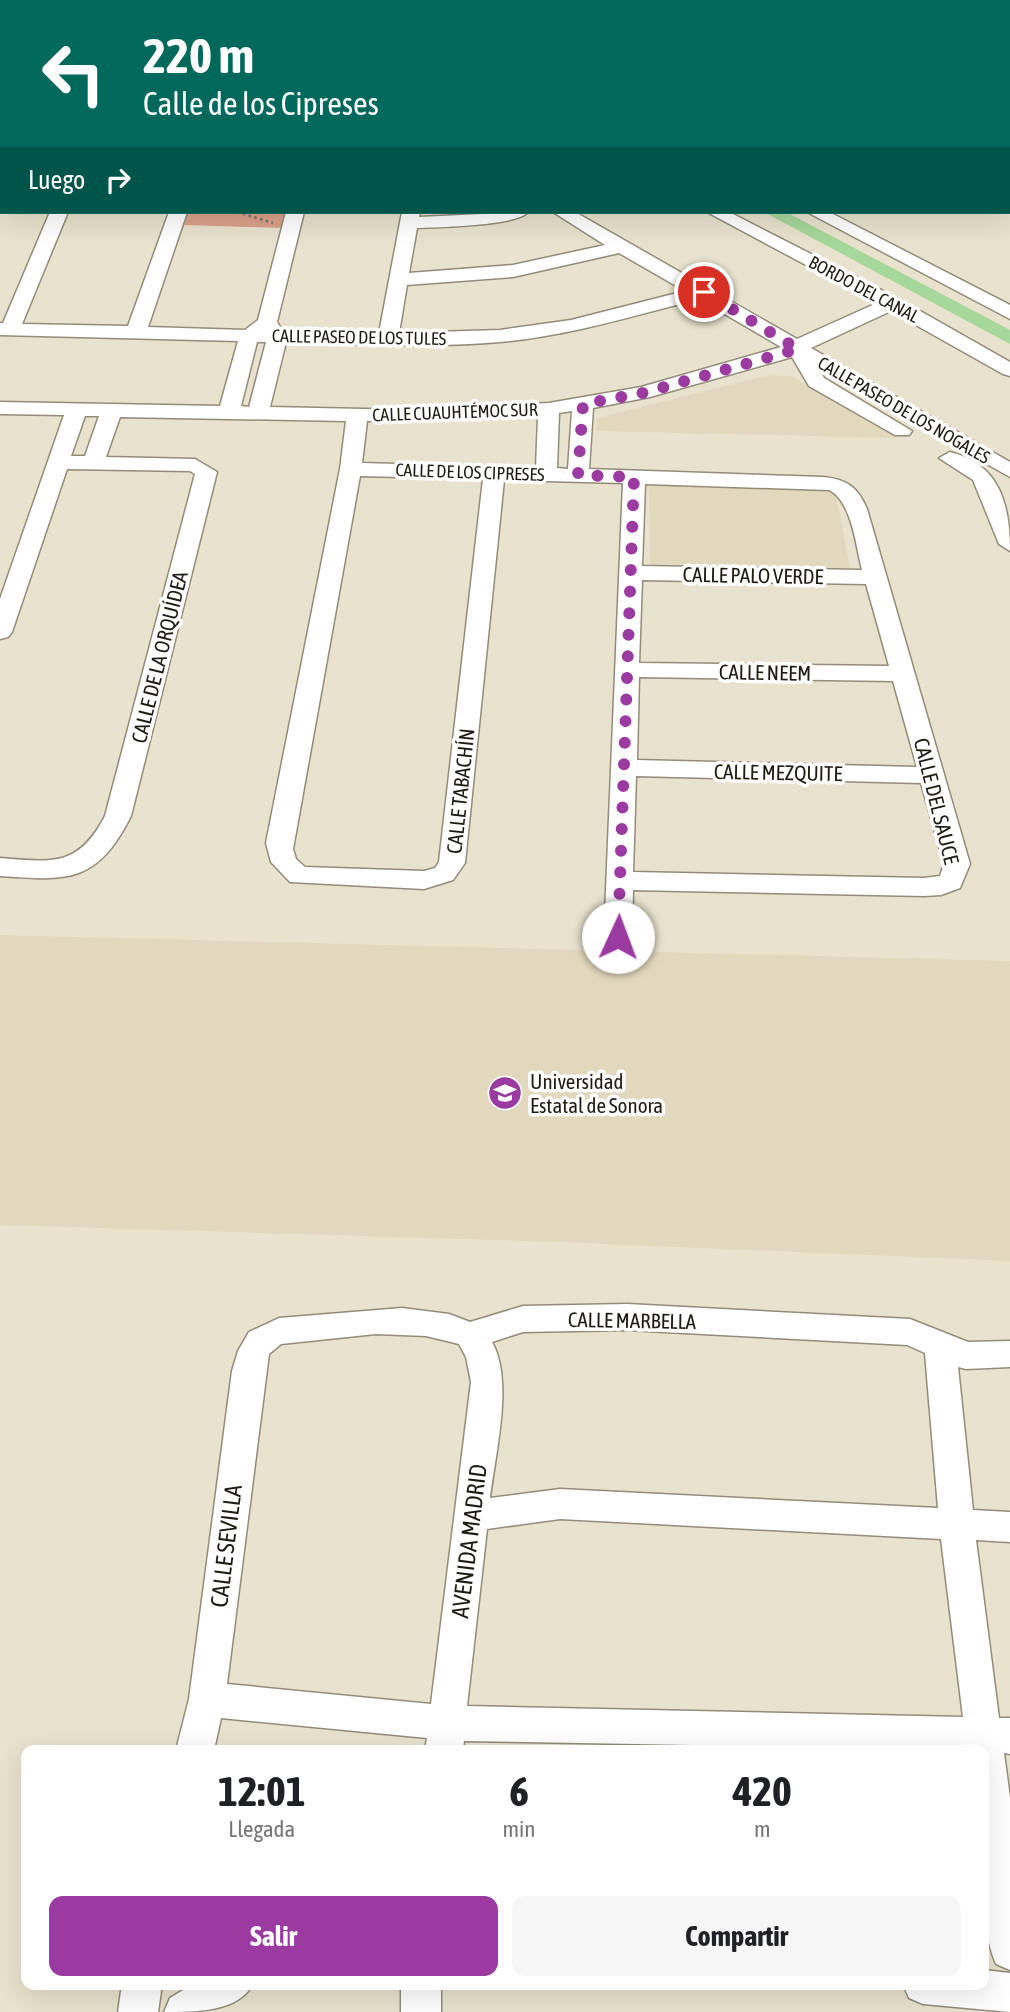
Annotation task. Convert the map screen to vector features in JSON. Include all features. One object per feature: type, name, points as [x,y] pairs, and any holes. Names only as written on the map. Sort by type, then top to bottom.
[{"type":"street","name":"CALLE PASEO DE LOS TULES","points":[[58,214],[5,329],[249,336],[272,329],[388,340],[527,333],[617,316],[704,292]]},
{"type":"street","points":[[136,333],[177,214]]},
{"type":"street","points":[[388,340],[410,218],[473,220],[508,214]]},
{"type":"street","name":"CALLE PASEO DE LOS NOGALES","points":[[565,214],[1005,468]]},
{"type":"street","name":"BORDO DEL CANAL","points":[[720,214],[891,303],[1010,370]]},
{"type":"street","points":[[820,214],[1010,313]]},
{"type":"street","points":[[258,413],[293,220]]},
{"type":"street","points":[[399,279],[525,270],[620,247]]},
{"type":"street","name":"CALLE CUAUHTÉMOC SUR","points":[[0,408],[357,415],[549,409],[643,393],[798,349],[891,303]]},
{"type":"street","points":[[229,412],[249,336]]},
{"type":"street","name":"CALLE PASEO DE LOS NOGALES","points":[[798,349],[816,383],[981,476]]},
{"type":"street","points":[[578,475],[583,404]]},
{"type":"street","points":[[0,632],[77,409]]},
{"type":"street","points":[[546,474],[549,409]]},
{"type":"street","points":[[93,462],[112,410]]},
{"type":"street","points":[[351,469],[357,415]]},
{"type":"street","name":"CALLE DE LA ORQUÍDEA","points":[[0,867],[65,868],[84,863],[99,851],[109,836],[118,816],[206,472],[204,468],[195,465],[59,462]]},
{"type":"street","points":[[1005,468],[981,476],[993,498],[1010,544]]},
{"type":"street","name":"CALLE DE LOS CIPRESES","points":[[351,469],[841,486]]},
{"type":"street","name":"CALLE TABACHÍN","points":[[351,469],[281,830],[280,857],[287,868],[299,876],[399,881],[424,880],[444,874],[452,863],[494,473]]},
{"type":"street","points":[[618,937],[634,477]]},
{"type":"street","name":"CALLE DEL SAUCE","points":[[620,881],[941,886],[951,882],[957,864],[852,498],[841,486]]},
{"type":"street","name":"CALLE PALO VERDE","points":[[631,573],[874,577]]},
{"type":"street","name":"CALLE NEEM","points":[[628,670],[902,674]]},
{"type":"street","name":"CALLE MEZQUITE","points":[[624,768],[932,775]]},
{"type":"street","name":"CALLE MARBELLA","points":[[470,1335],[523,1319],[627,1317],[910,1332],[966,1356],[1010,1354]]},
{"type":"street","name":"CALLE SEVILLA","points":[[196,1745],[207,1699],[248,1371],[257,1342],[279,1331],[417,1321],[451,1325],[470,1335]]},
{"type":"street","name":"AVENIDA MADRID","points":[[446,1736],[487,1382],[482,1354],[470,1335]]},
{"type":"street","points":[[940,1345],[957,1525],[996,1736],[1010,1950]]},
{"type":"street","points":[[471,1516],[560,1504],[1010,1527]]},
{"type":"street","points":[[207,1699],[446,1736],[996,1736]]},
{"type":"street","points":[[138,2012],[141,1990]]},
{"type":"street","points":[[184,2012],[222,1990]]},
{"type":"street","points":[[421,1990],[421,2012]]},
{"type":"street","points":[[981,1990],[1010,1993]]},
{"type":"path","points":[[251,214],[293,220]]},
{"type":"shaded area","points":[[187,214],[286,214],[283,228],[184,225]]},
{"type":"shaded area","points":[[769,375],[790,376],[898,438],[596,431],[597,418]]},
{"type":"shaded area","points":[[649,483],[835,490],[850,568],[650,564]]},
{"type":"shaded area","name":"Universidad Estatal de Sonora","points":[[0,935],[1010,961],[1010,1261],[557,1242],[0,1225]]},
{"type":"waterway","points":[[777,214],[1010,338]]},
{"type":"place","name":"Universidad Estatal de Sonora","points":[[505,1093]]},
{"type":"route","points":[[618,937],[634,477],[578,475],[583,404],[643,393],[798,349],[704,292]]}]
